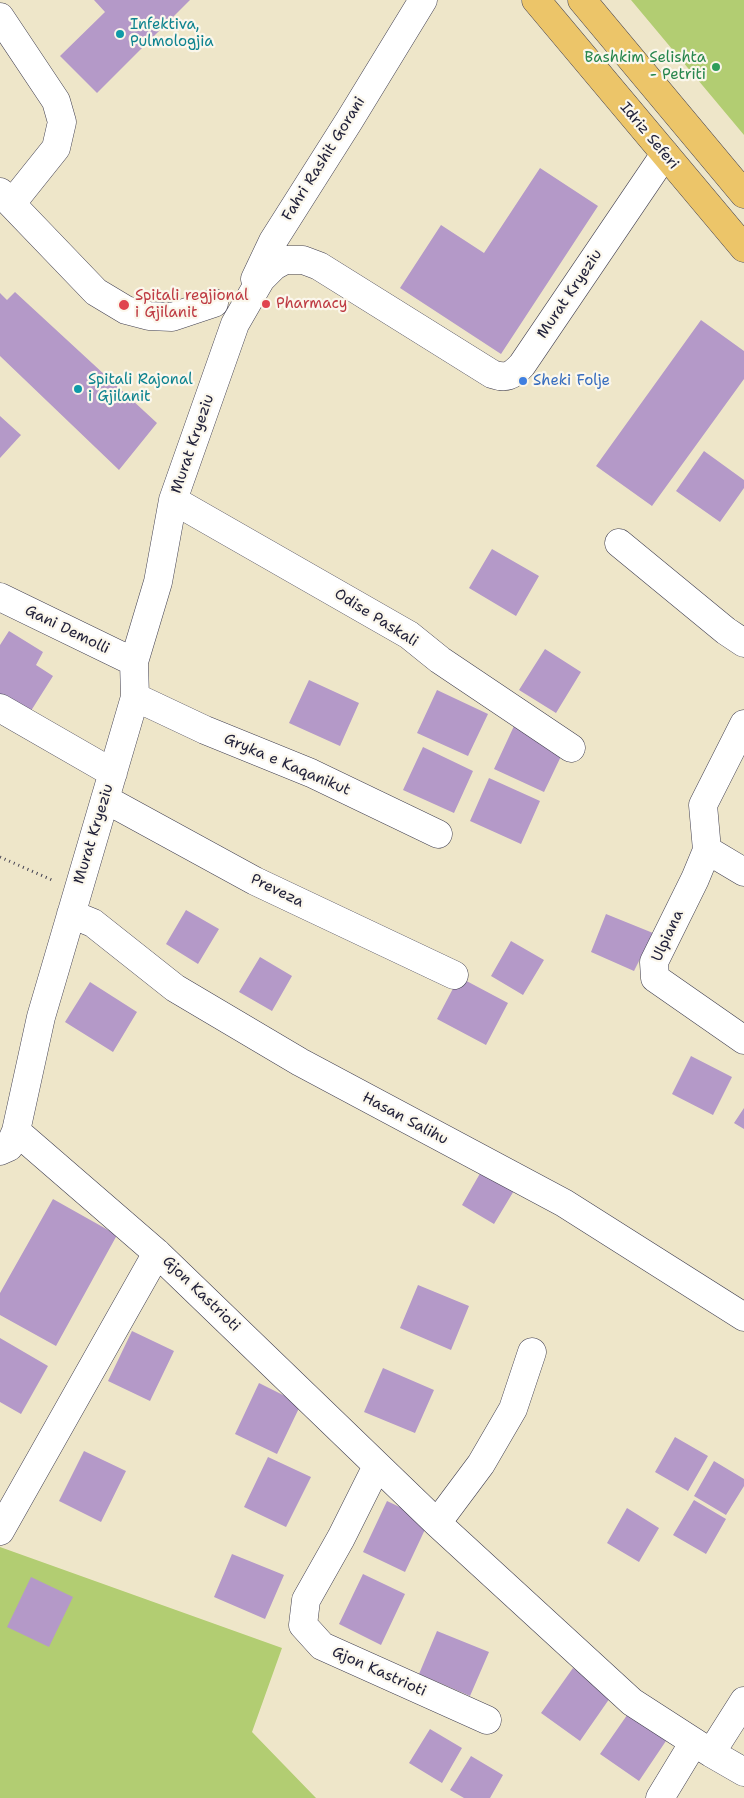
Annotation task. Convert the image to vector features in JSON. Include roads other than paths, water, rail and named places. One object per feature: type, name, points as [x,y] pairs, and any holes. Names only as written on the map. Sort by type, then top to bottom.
[{"type":"main road","name":"Idriz Seferi","points":[[536,0],[744,248]]},
{"type":"main road","points":[[582,0],[744,194]]},
{"type":"street","name":"Fahri Rashit Gorani","points":[[235,324],[273,241],[349,122],[423,0]]},
{"type":"street","points":[[0,17],[56,101],[62,122],[56,148],[6,198],[96,292],[126,310],[149,316],[172,317],[214,303]]},
{"type":"street","name":"Murat Kryeziu","points":[[8,1141],[41,1017],[135,697],[134,662],[158,582],[173,500],[235,324],[261,279],[274,266],[285,260],[303,260],[319,266],[492,374],[502,378],[511,376],[522,365],[665,154]]},
{"type":"street","name":"Odise Paskali","points":[[173,500],[409,635],[440,660],[571,748]]},
{"type":"street","points":[[619,543],[726,631],[744,643]]},
{"type":"street","name":"Gani Demolli","points":[[0,597],[134,662]]},
{"type":"street","name":"Gryka e Kaqanikut","points":[[135,697],[205,730],[311,773],[438,834]]},
{"type":"street","points":[[0,708],[113,772]]},
{"type":"street","name":"Ulpiana","points":[[744,724],[703,805],[707,850],[691,888],[654,962],[655,978],[744,1040]]},
{"type":"street","name":"Preveza","points":[[105,799],[255,881],[454,975]]},
{"type":"street","points":[[707,850],[744,872]]},
{"type":"street","name":"Hasan Salihu","points":[[74,902],[93,923],[175,988],[300,1062],[564,1203],[744,1317]]},
{"type":"street","name":"Gjon Kastrioti","points":[[8,1141],[157,1253],[438,1523],[632,1702],[702,1748],[744,1772]]},
{"type":"street","points":[[0,1531],[157,1253]]},
{"type":"street","points":[[438,1523],[481,1464],[513,1409],[532,1352]]},
{"type":"street","name":"Gjon Kastrioti","points":[[378,1466],[306,1600],[303,1624],[322,1646],[487,1720]]},
{"type":"street","points":[[660,1798],[744,1701]]},
{"type":"place","name":"Infektiva, Pulmologjia","points":[[120,34]]},
{"type":"place","name":"Bashkim Selishta - Petriti","points":[[716,67]]},
{"type":"place","name":"Pharmacy","points":[[266,304]]},
{"type":"place","name":"Spitali regjional i Gjilanit","points":[[124,305]]},
{"type":"place","name":"Sheki Folje","points":[[523,381]]},
{"type":"place","name":"Spitali Rajonal i Gjilanit","points":[[78,389]]}]
